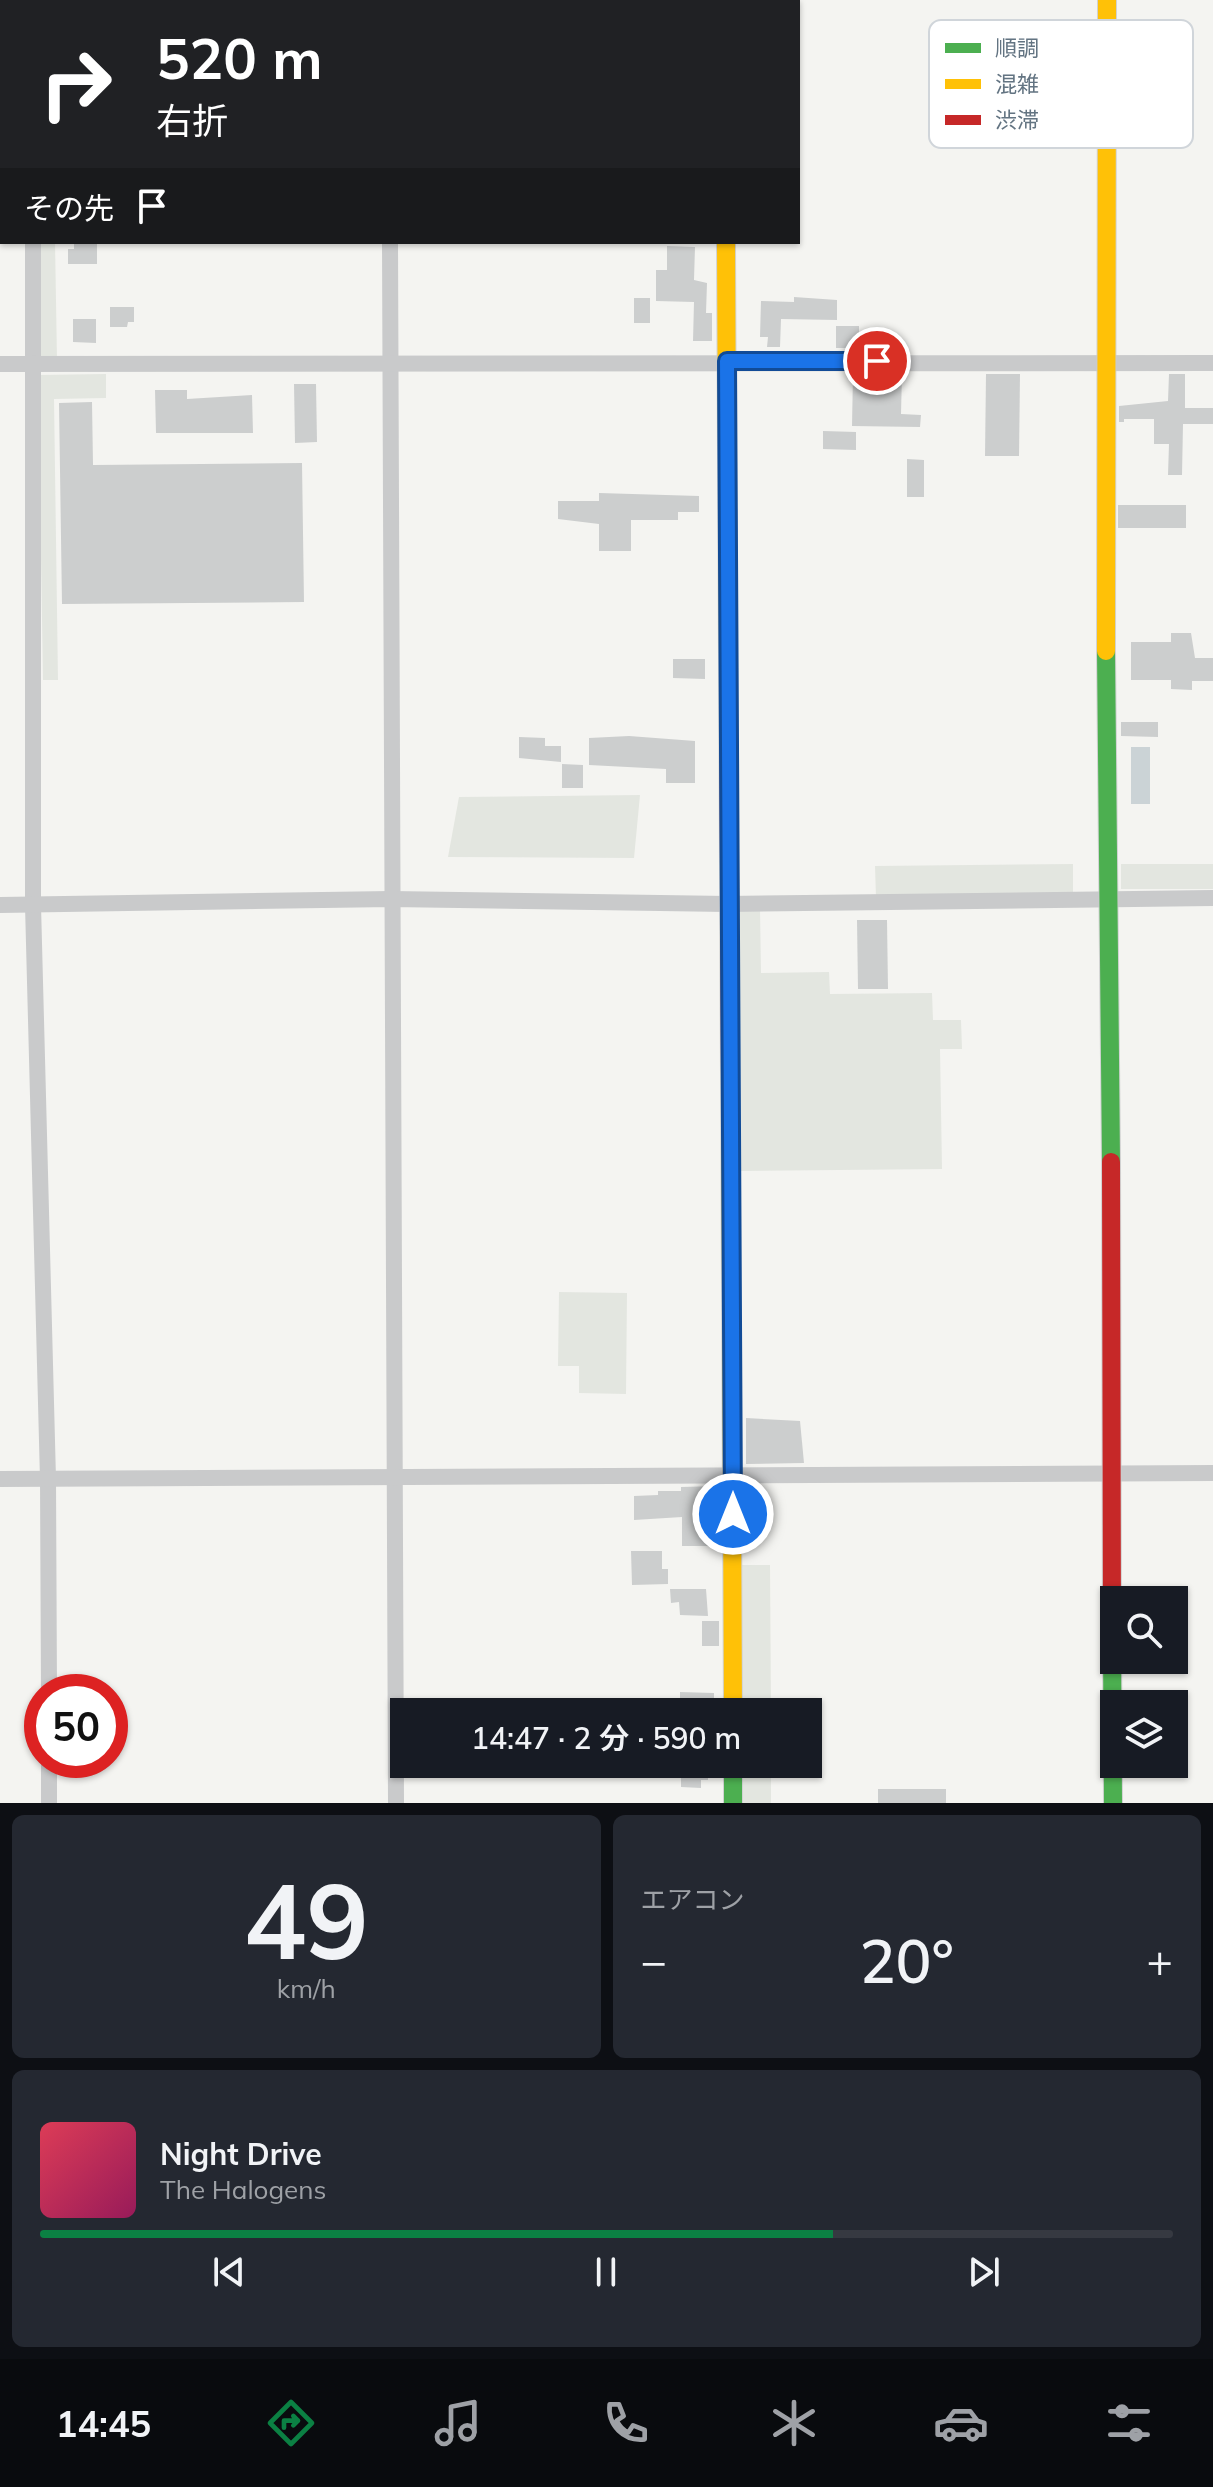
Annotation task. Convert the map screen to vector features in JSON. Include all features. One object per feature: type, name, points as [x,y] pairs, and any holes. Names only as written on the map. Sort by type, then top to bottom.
[{"type":"street","points":[[1107,0],[1107,20]]},
{"type":"street","points":[[1107,148],[1104,535],[1110,898],[1113,1803]]},
{"type":"street","points":[[33,244],[33,905],[48,1479],[49,1674]]},
{"type":"street","points":[[390,244],[396,1803]]},
{"type":"street","points":[[726,244],[733,1698]]},
{"type":"street","points":[[0,364],[727,361],[1213,363]]},
{"type":"street","points":[[0,905],[391,899],[727,904],[1213,898]]},
{"type":"street","points":[[0,1479],[1213,1473]]},
{"type":"street","points":[[49,1778],[49,1803]]},
{"type":"street","points":[[733,1778],[733,1803]]},
{"type":"shaded area","points":[[39,244],[55,244],[57,360],[41,360]]},
{"type":"shaded area","points":[[106,374],[106,398],[54,399],[58,680],[43,680],[38,375]]},
{"type":"shaded area","points":[[1131,747],[1150,747],[1150,804],[1131,804]]},
{"type":"shaded area","points":[[640,795],[634,858],[448,857],[459,797]]},
{"type":"shaded area","points":[[1073,864],[1073,895],[876,897],[875,866]]},
{"type":"shaded area","points":[[1121,864],[1213,864],[1213,889],[1121,889]]},
{"type":"shaded area","points":[[760,909],[761,973],[829,972],[830,994],[932,993],[933,1020],[961,1020],[962,1049],[940,1049],[942,1169],[740,1171],[737,910]]},
{"type":"shaded area","points":[[559,1292],[627,1293],[626,1394],[579,1393],[579,1366],[558,1366]]},
{"type":"shaded area","points":[[739,1565],[770,1565],[771,1698],[740,1698]]},
{"type":"shaded area","points":[[740,1778],[771,1778],[771,1803],[740,1803]]},
{"type":"building","points":[[74,244],[97,244],[97,264],[68,264],[68,249],[74,249]]},
{"type":"building","points":[[667,246],[695,247],[694,280],[707,283],[706,313],[712,313],[712,341],[693,341],[694,302],[656,301],[656,270],[667,270]]},
{"type":"building","points":[[794,297],[837,300],[837,320],[781,319],[780,347],[767,347],[768,337],[760,337],[761,301],[794,302]]},
{"type":"building","points":[[634,298],[650,298],[650,323],[634,323]]},
{"type":"building","points":[[110,307],[134,307],[134,322],[128,322],[127,327],[110,327]]},
{"type":"building","points":[[73,319],[96,319],[96,343],[73,342]]},
{"type":"building","points":[[836,326],[859,326],[859,348],[836,348]]},
{"type":"building","points":[[853,374],[902,374],[901,414],[921,415],[920,427],[852,426]]},
{"type":"building","points":[[986,374],[1020,374],[1019,456],[985,456]]},
{"type":"building","points":[[1169,374],[1185,374],[1185,408],[1213,408],[1213,424],[1183,424],[1182,475],[1168,475],[1169,444],[1154,444],[1154,419],[1124,419],[1124,422],[1119,422],[1119,406],[1168,401]]},
{"type":"building","points":[[294,384],[316,384],[317,442],[295,443]]},
{"type":"building","points":[[155,390],[187,390],[187,399],[252,395],[253,433],[156,433]]},
{"type":"building","points":[[92,402],[93,465],[302,463],[304,602],[62,604],[59,403]]},
{"type":"building","points":[[823,431],[856,432],[856,450],[823,449]]},
{"type":"building","points":[[907,459],[924,460],[924,497],[907,497]]},
{"type":"building","points":[[599,493],[699,496],[699,512],[678,512],[678,520],[631,520],[631,551],[599,551],[599,524],[558,519],[558,501],[599,501]]},
{"type":"building","points":[[1118,505],[1186,505],[1186,528],[1118,528]]},
{"type":"building","points":[[1171,633],[1191,633],[1195,658],[1213,658],[1213,681],[1192,681],[1192,690],[1171,689],[1171,680],[1131,680],[1131,642],[1171,642]]},
{"type":"building","points":[[673,659],[705,659],[705,679],[673,678]]},
{"type":"building","points":[[1121,722],[1158,722],[1158,737],[1121,736]]},
{"type":"building","points":[[629,736],[695,741],[695,783],[666,783],[666,769],[589,765],[589,738]]},
{"type":"building","points":[[519,737],[545,738],[545,746],[561,746],[561,762],[519,758]]},
{"type":"building","points":[[562,764],[583,765],[583,788],[562,788]]},
{"type":"building","points":[[857,920],[887,920],[888,989],[858,989]]},
{"type":"building","points":[[746,1418],[800,1421],[804,1463],[746,1464]]},
{"type":"building","points":[[718,1486],[718,1511],[709,1511],[709,1546],[682,1546],[682,1517],[634,1520],[634,1496],[658,1495],[658,1491],[681,1491],[681,1487]]},
{"type":"building","points":[[631,1551],[662,1551],[662,1569],[668,1569],[668,1584],[632,1585]]},
{"type":"building","points":[[670,1589],[706,1589],[708,1616],[680,1615],[679,1602],[671,1603]]},
{"type":"building","points":[[702,1621],[719,1621],[719,1646],[702,1646]]},
{"type":"building","points":[[680,1692],[714,1693],[714,1698],[680,1698]]},
{"type":"building","points":[[681,1778],[708,1778],[701,1780],[701,1788],[681,1787]]},
{"type":"building","points":[[878,1789],[946,1789],[946,1803],[878,1803]]},
{"type":"traffic: fast","points":[[1106,651],[1111,1162]]},
{"type":"traffic: fast","points":[[1112,1674],[1113,1803]]},
{"type":"traffic: fast","points":[[733,1778],[733,1803]]},
{"type":"traffic: slow","points":[[1107,0],[1107,20]]},
{"type":"traffic: slow","points":[[1106,651],[1107,148]]},
{"type":"traffic: slow","points":[[726,244],[728,654]]},
{"type":"traffic: slow","points":[[730,1075],[733,1698]]},
{"type":"traffic: jam","points":[[728,654],[730,1075]]},
{"type":"traffic: jam","points":[[1111,1162],[1112,1586]]},
{"type":"route","points":[[733,1514],[727,904],[727,361],[877,361]]}]
